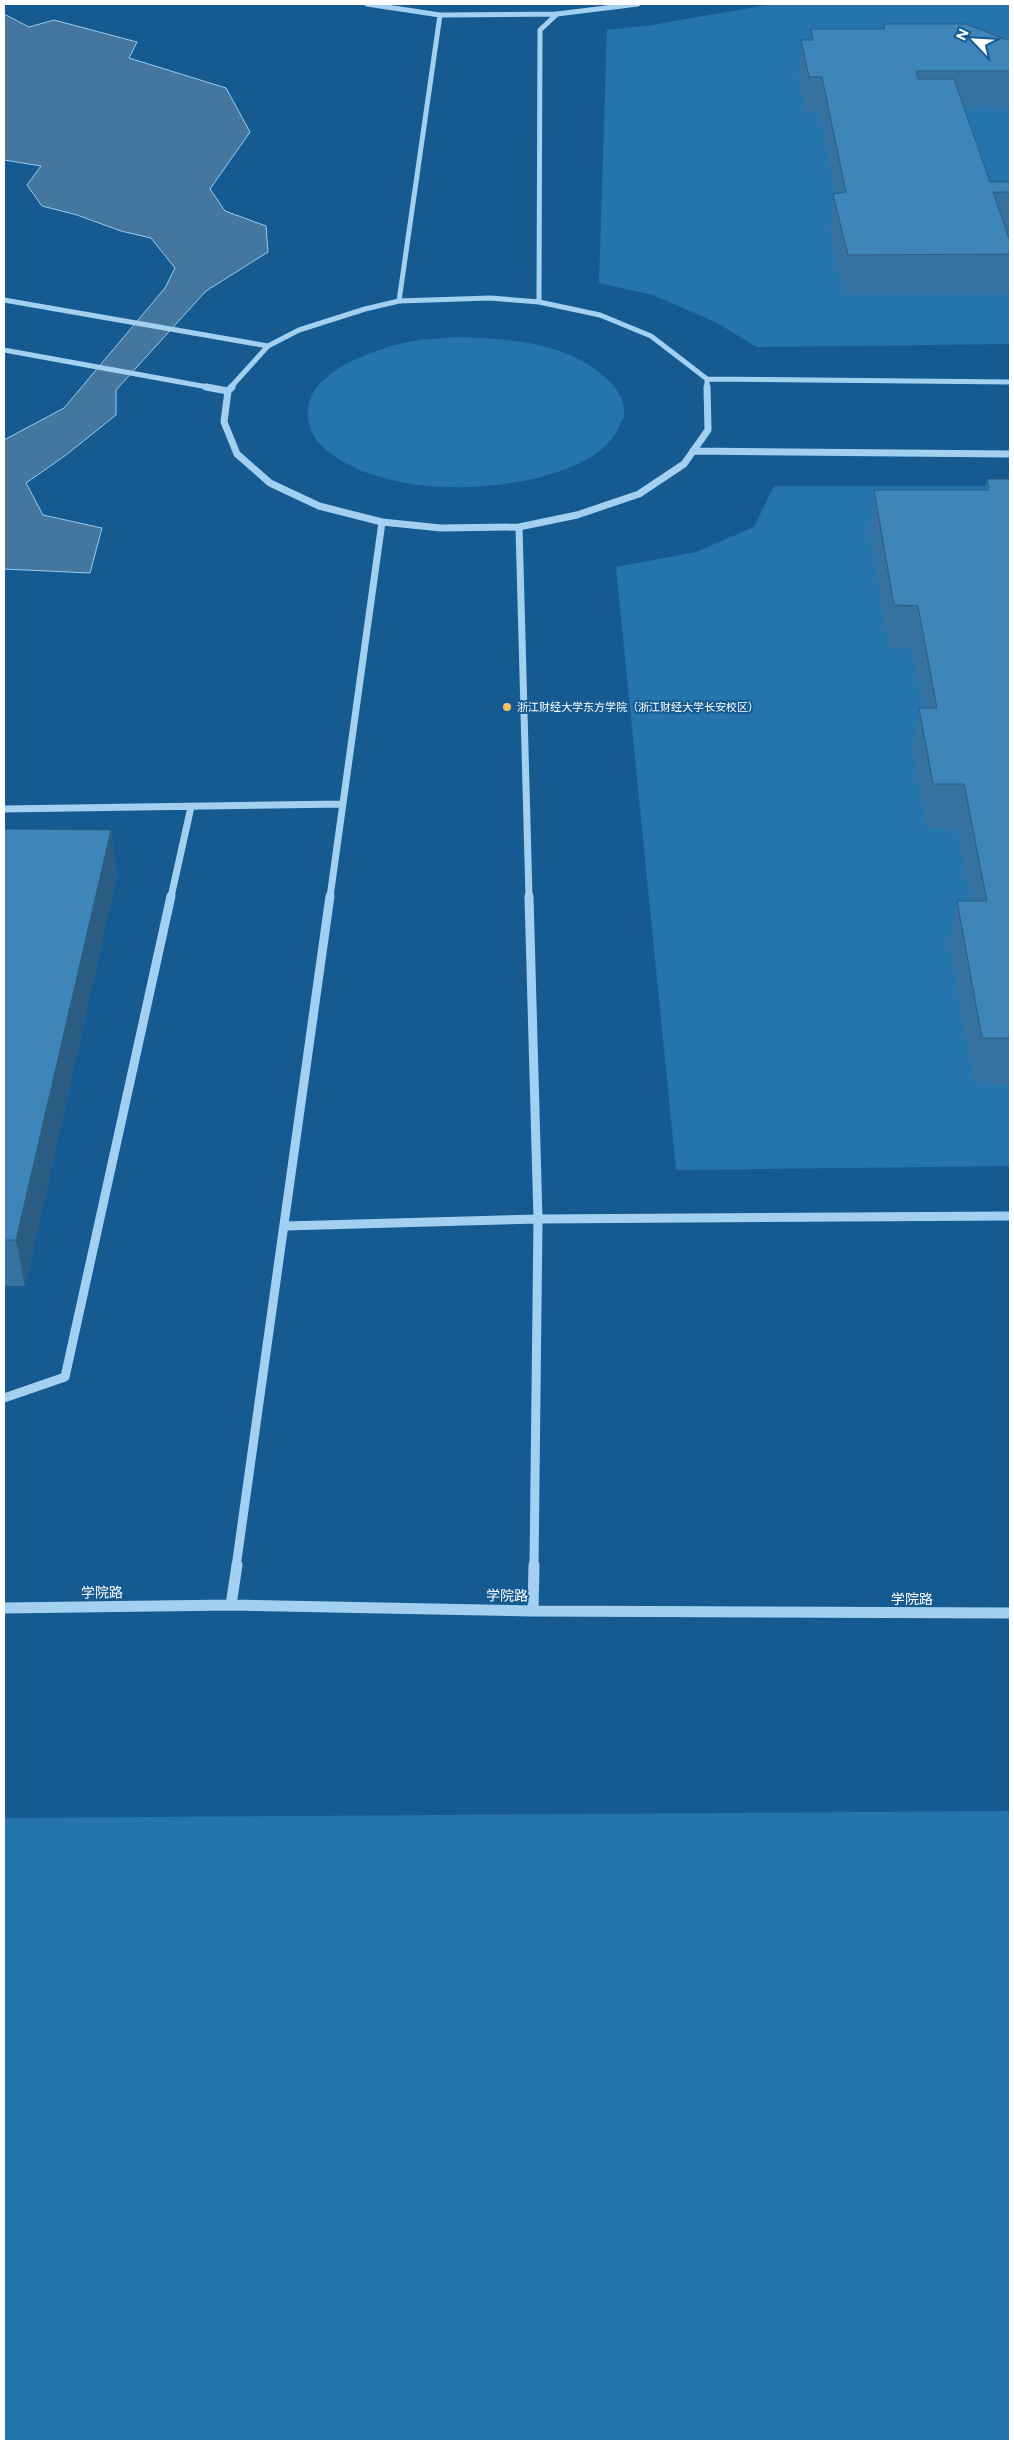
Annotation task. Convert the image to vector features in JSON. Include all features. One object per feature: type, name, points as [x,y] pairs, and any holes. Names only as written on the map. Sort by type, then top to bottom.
[{"type":"street","points":[[367,4],[440,15],[557,14],[638,4]]},
{"type":"street","points":[[539,302],[540,30],[557,14]]},
{"type":"street","points":[[399,301],[440,15]]},
{"type":"street","points":[[707,379],[708,430],[684,464],[639,494],[577,516],[519,527],[441,528],[382,522],[319,506],[270,483],[237,454],[224,422],[228,391],[268,346],[299,330],[365,309],[399,301],[490,298],[539,302],[600,315],[651,336],[707,379],[1010,382]]},
{"type":"street","points":[[4,300],[268,346]]},
{"type":"street","points":[[4,350],[228,391]]},
{"type":"street","points":[[693,451],[1010,454]]},
{"type":"street","points":[[231,1605],[382,522]]},
{"type":"street","points":[[519,527],[538,1219],[533,1611]]},
{"type":"street","points":[[4,810],[343,804]]},
{"type":"street","points":[[4,1398],[65,1377],[191,807]]},
{"type":"street","points":[[284,1226],[538,1219],[1010,1216]]},
{"type":"street","name":"学院路","points":[[4,1608],[231,1605],[533,1611],[1010,1613]]},
{"type":"shaded area","points":[[773,4],[1010,4],[1010,344],[757,347],[715,322],[653,295],[599,283],[607,30],[652,25]]},
{"type":"shaded area","points":[[4,14],[29,27],[54,20],[137,42],[129,58],[226,88],[250,132],[210,189],[225,211],[266,226],[268,252],[206,291],[116,390],[116,415],[66,455],[26,483],[43,515],[102,528],[90,573],[4,569],[4,440],[64,408],[165,288],[175,268],[151,238],[121,231],[77,215],[42,206],[27,185],[41,166],[4,160]]},
{"type":"shaded area","points":[[456,337],[536,344],[574,357],[591,366],[610,382],[622,400],[624,417],[614,436],[597,453],[583,461],[541,477],[476,487],[442,487],[409,483],[377,476],[348,464],[324,448],[314,436],[308,416],[311,397],[330,374],[359,358],[403,343]]},
{"type":"shaded area","points":[[774,486],[1010,486],[1010,1166],[676,1170],[616,567],[696,552],[754,527]]},
{"type":"shaded area","points":[[1010,1811],[1010,2441],[4,2441],[4,1818]]},
{"type":"building","points":[[884,24],[966,24],[1010,41],[1010,71],[916,71],[918,79],[954,79],[990,182],[1010,182],[1010,192],[993,192],[1010,241],[1010,254],[848,255],[833,194],[846,192],[822,77],[809,77],[801,40],[813,40],[811,29],[885,29]]},
{"type":"building","points":[[987,479],[1010,479],[1010,1038],[982,1038],[957,901],[987,901],[964,784],[933,784],[919,708],[937,708],[918,606],[894,605],[874,490],[989,490]]},
{"type":"building","points":[[4,829],[111,830],[16,1240],[4,1240]]},
{"type":"place","name":"浙江财经大学东方学院（浙江财经大学长安校区）","points":[[507,707]]}]
